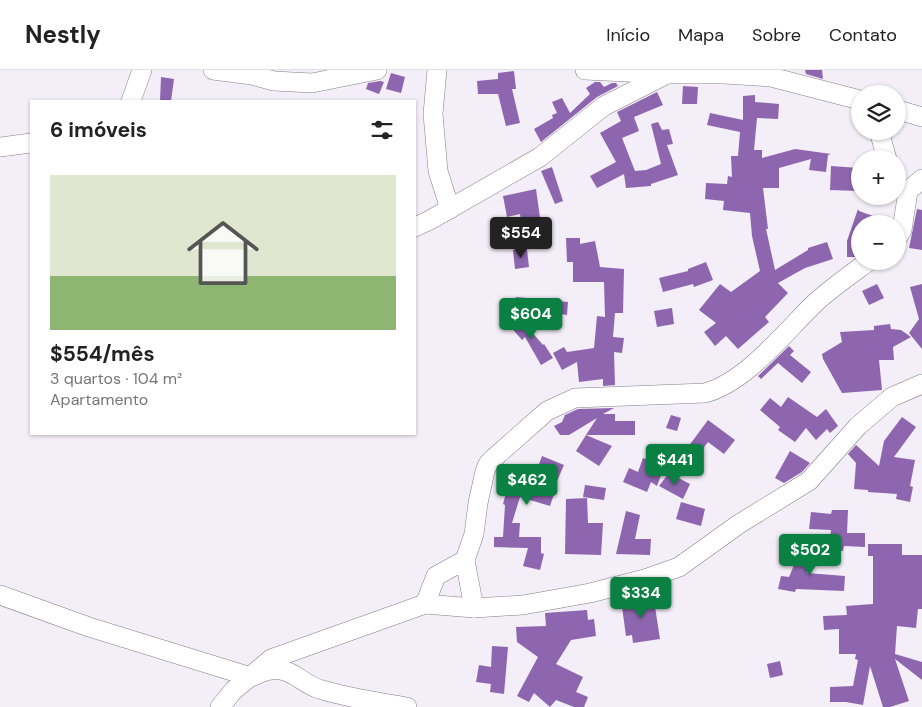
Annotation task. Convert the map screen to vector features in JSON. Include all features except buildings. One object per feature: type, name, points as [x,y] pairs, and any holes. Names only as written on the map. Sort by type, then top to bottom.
[{"type":"street","points":[[131,100],[142,70]]},
{"type":"street","points":[[213,70],[252,75],[274,81],[312,82],[377,70]]},
{"type":"street","points":[[437,70],[433,114],[438,171],[450,209]]},
{"type":"street","points":[[585,70],[771,77],[851,98]]},
{"type":"street","points":[[416,226],[540,157],[604,106],[667,72]]},
{"type":"street","points":[[906,112],[922,117]]},
{"type":"street","points":[[0,147],[30,143]]},
{"type":"street","points":[[906,183],[922,179]]},
{"type":"street","points":[[474,608],[465,560],[474,534],[484,471],[488,464],[548,411],[575,398],[705,394],[715,391],[755,363],[814,305],[858,270]]},
{"type":"street","points":[[220,707],[233,691],[271,659],[425,604],[474,608],[524,605],[590,593],[679,568],[739,524],[809,481],[858,426],[892,397],[922,384]]},
{"type":"street","points":[[425,604],[436,576],[465,560]]},
{"type":"street","points":[[0,595],[89,627],[251,677],[268,670],[281,670],[292,674],[302,682],[337,695],[407,707]]}]
